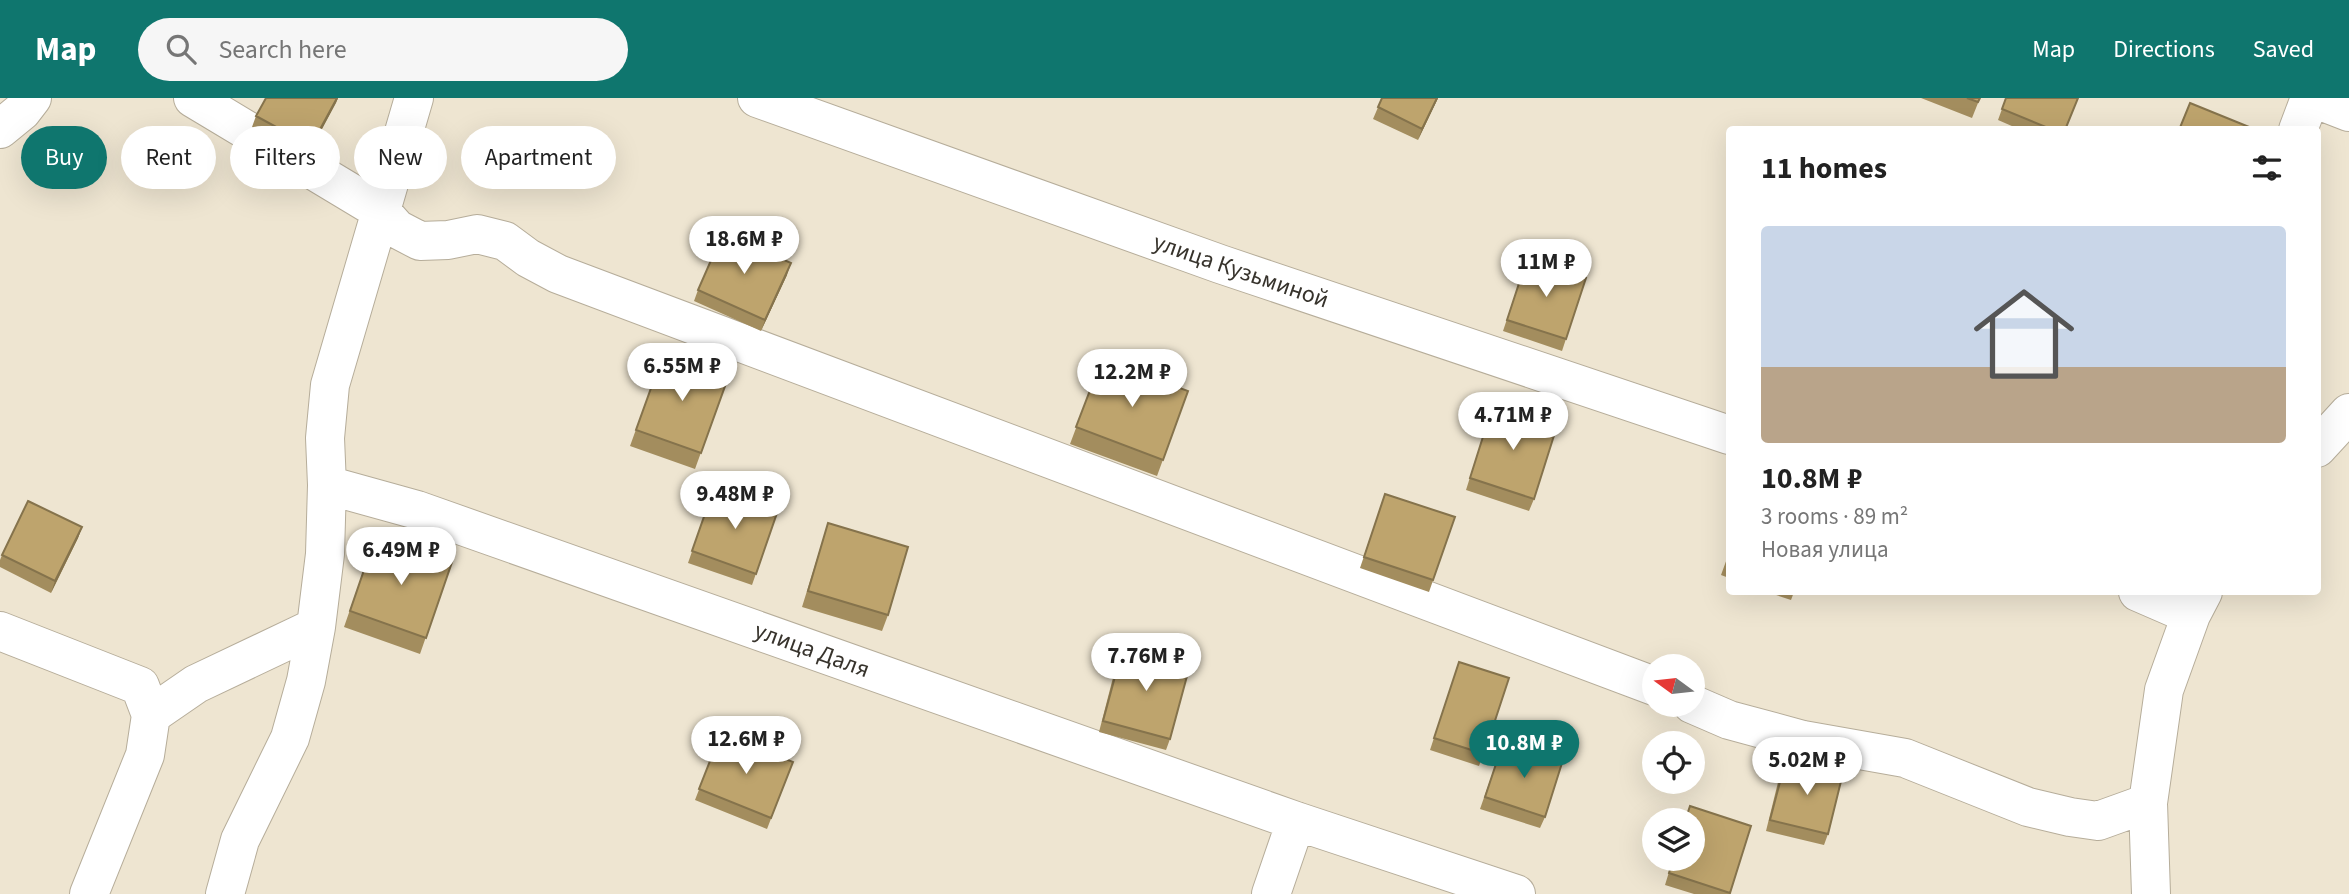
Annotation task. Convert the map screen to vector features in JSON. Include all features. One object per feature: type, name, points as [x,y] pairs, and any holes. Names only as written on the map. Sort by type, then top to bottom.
[{"type":"street","points":[[0,129],[22,111],[32,98]]},
{"type":"street","points":[[193,98],[381,211],[397,229],[420,240],[448,240],[477,234],[505,241],[527,258],[558,274],[1642,681]]},
{"type":"street","points":[[225,894],[240,840],[290,738],[306,681],[325,554],[325,438],[330,385],[414,98]]},
{"type":"street","name":"улица Кузьминой","points":[[757,98],[1220,264],[1726,434]]},
{"type":"street","points":[[2300,126],[2312,98],[2349,112]]},
{"type":"street","points":[[2321,444],[2349,413]]},
{"type":"street","name":"улица Даля","points":[[327,485],[417,510],[1296,821],[1516,894]]},
{"type":"street","points":[[2151,894],[2148,803],[2164,690],[2197,603],[2154,595]]},
{"type":"street","points":[[150,715],[196,684],[316,627]]},
{"type":"street","points":[[0,631],[140,686],[150,715],[145,755],[89,894]]},
{"type":"street","points":[[1705,710],[1729,720],[1802,740],[1905,758],[2028,807],[2070,817],[2098,821],[2148,803]]},
{"type":"street","points":[[1271,894],[1296,821]]},
{"type":"building","points":[[266,98],[337,98],[322,126],[274,126],[256,116]]},
{"type":"building","points":[[1382,98],[1437,98],[1422,129],[1378,107]]},
{"type":"building","points":[[2006,98],[2078,98],[2067,126],[2043,126],[2002,109]]},
{"type":"building","points":[[2190,103],[2247,126],[2181,126]]},
{"type":"building","points":[[723,233],[791,263],[765,320],[698,290]]},
{"type":"building","points":[[1527,259],[1586,278],[1566,339],[1507,320]]},
{"type":"building","points":[[664,352],[729,375],[701,453],[636,430]]},
{"type":"building","points":[[1102,359],[1188,391],[1163,460],[1076,427]]},
{"type":"building","points":[[1493,405],[1557,426],[1534,499],[1470,478]]},
{"type":"building","points":[[714,488],[778,510],[756,574],[692,551]]},
{"type":"building","points":[[1385,494],[1455,517],[1433,580],[1364,557]]},
{"type":"building","points":[[28,501],[82,527],[55,581],[2,555]]},
{"type":"building","points":[[828,523],[908,547],[888,615],[808,591]]},
{"type":"building","points":[[376,535],[452,562],[426,638],[350,611]]},
{"type":"building","points":[[1123,647],[1190,665],[1170,739],[1103,721]]},
{"type":"building","points":[[1459,662],[1509,678],[1484,754],[1434,738]]},
{"type":"building","points":[[721,733],[793,762],[771,818],[699,789]]},
{"type":"building","points":[[1503,743],[1562,763],[1545,817],[1485,797]]},
{"type":"building","points":[[1786,759],[1843,773],[1828,834],[1770,820]]},
{"type":"building","points":[[1705,811],[1751,826],[1730,893],[1669,873],[1705,871]]}]
